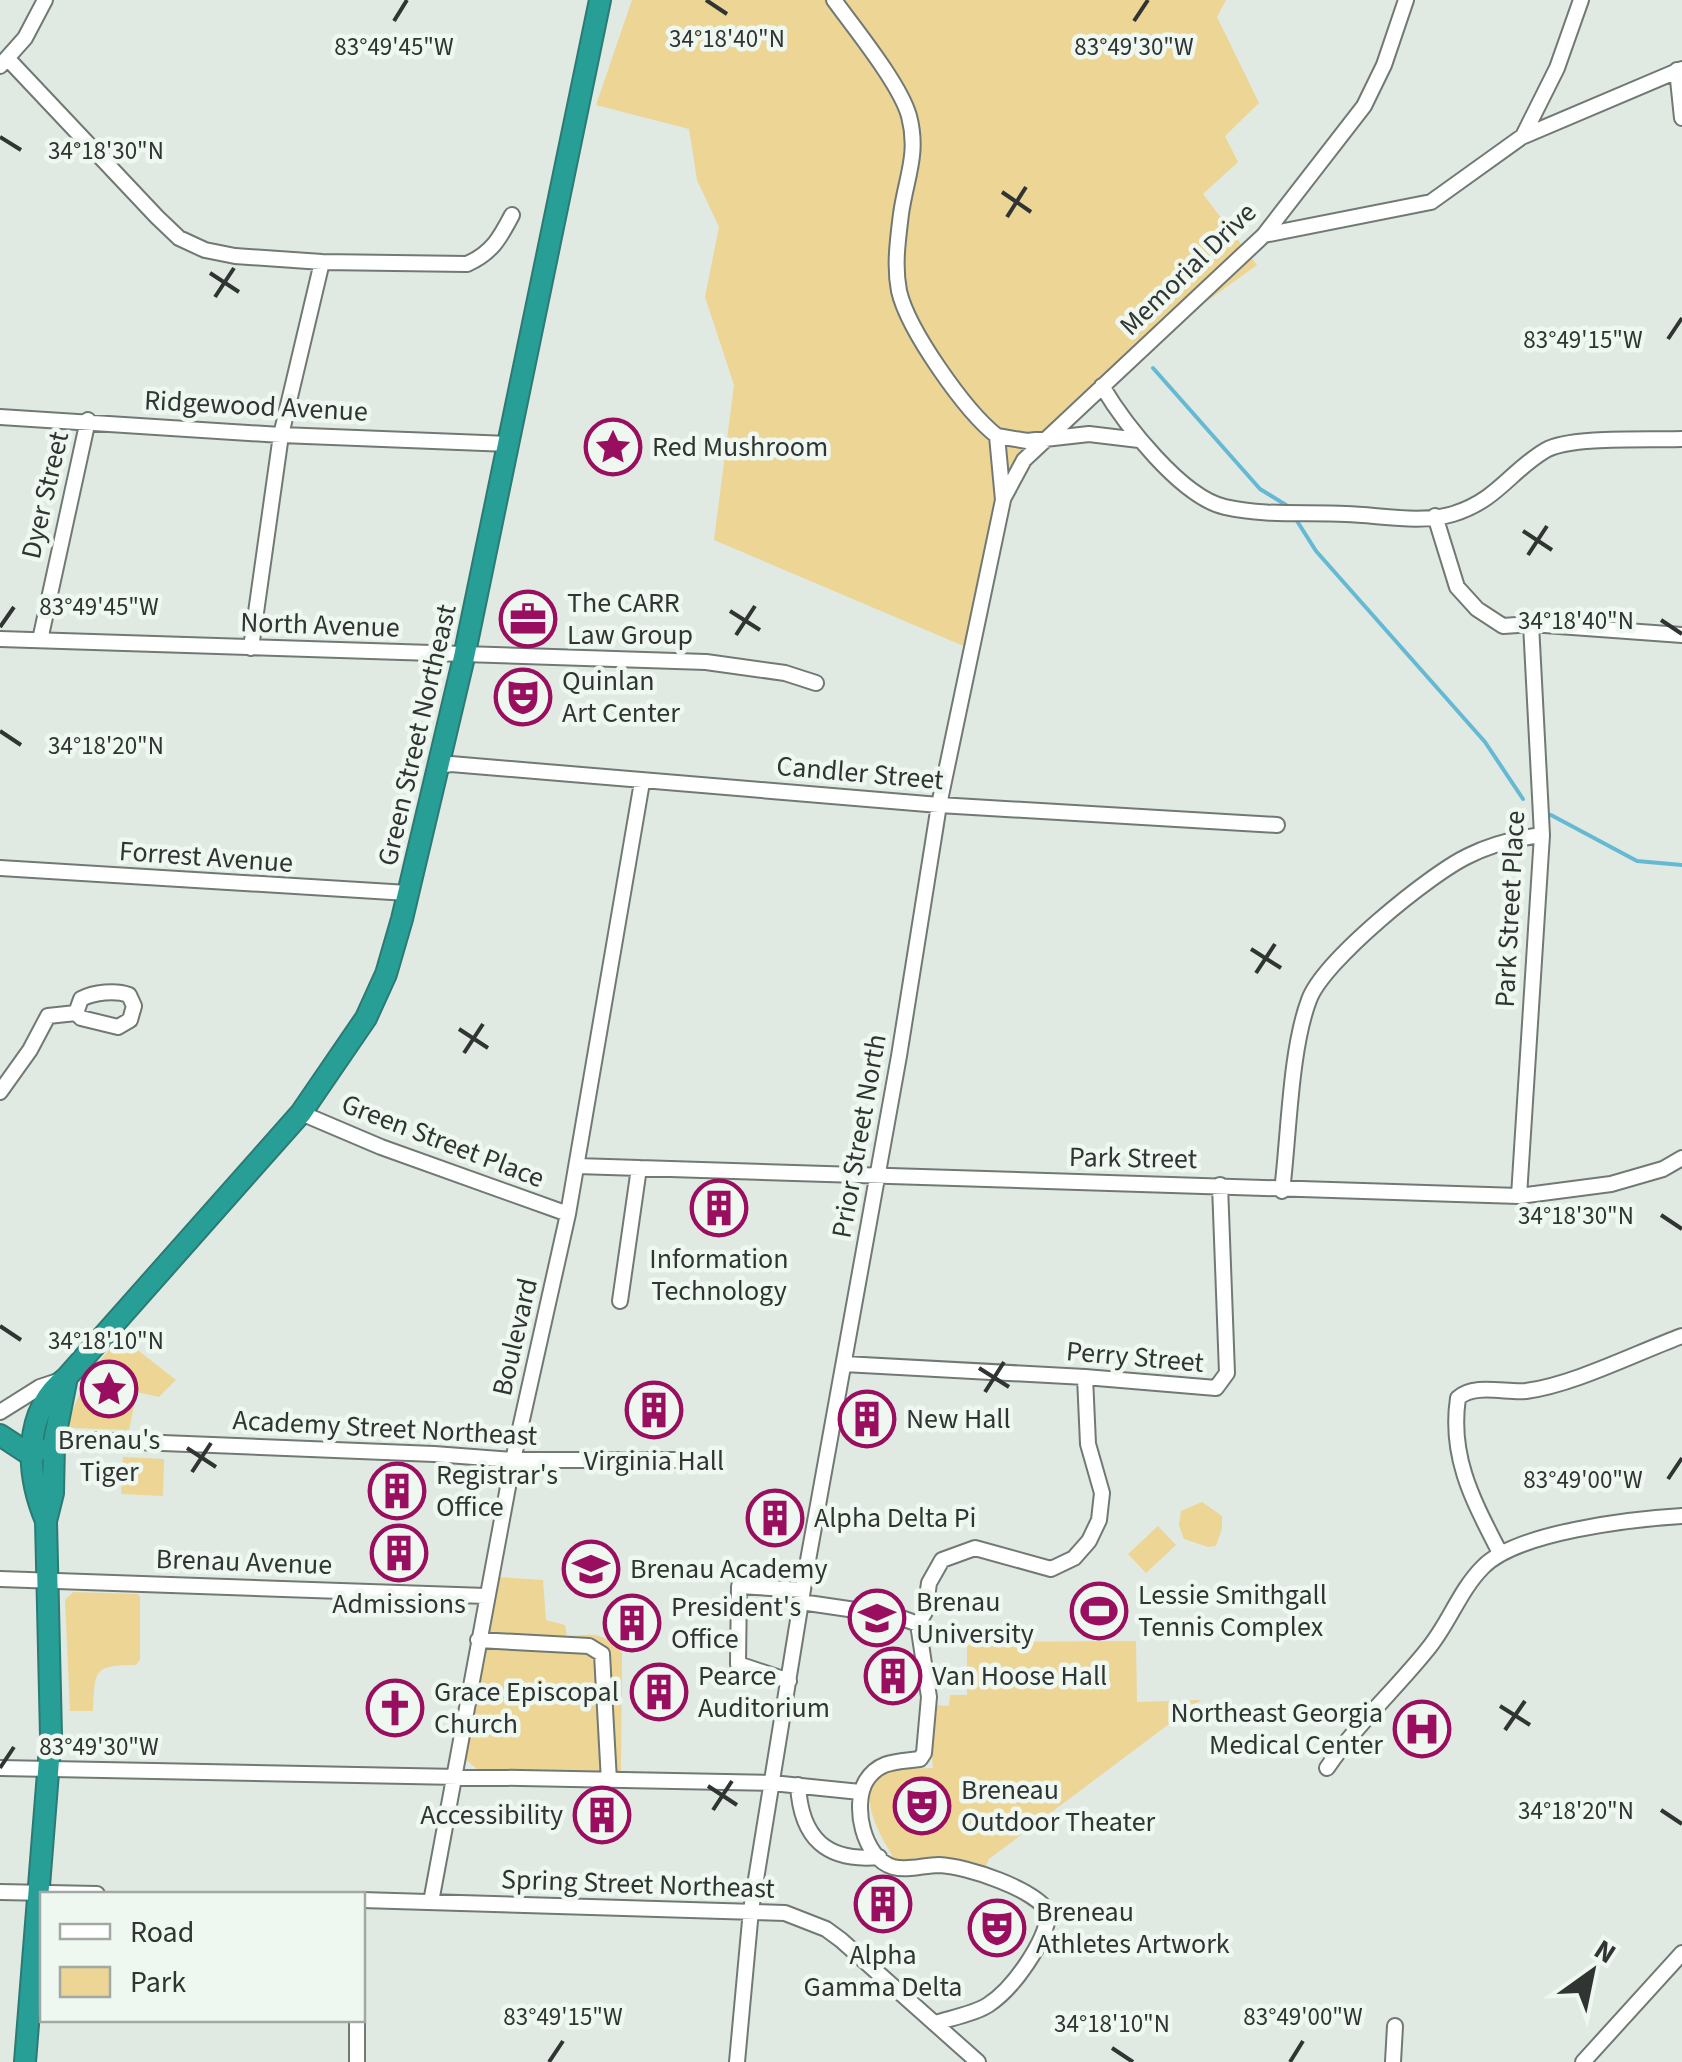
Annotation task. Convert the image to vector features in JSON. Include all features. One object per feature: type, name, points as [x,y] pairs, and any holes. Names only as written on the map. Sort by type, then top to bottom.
[{"type":"highway","name":"Green Street Northeast","points":[[46,1521],[34,1493],[32,1456],[41,1407],[50,1390],[67,1377],[302,1114],[376,999],[408,893],[464,656],[600,0]]},
{"type":"highway","points":[[40,1892],[50,1716],[46,1521],[53,1493],[54,1442],[67,1377]]},
{"type":"highway","points":[[0,1435],[32,1456],[54,1442]]},
{"type":"highway","points":[[25,2062],[40,1893]]},
{"type":"street","points":[[44,0],[25,38],[4,63],[179,238],[205,250],[322,262],[467,264],[484,257],[496,245],[512,214]]},
{"type":"street","points":[[834,0],[872,52],[908,113],[915,156],[896,254],[900,296],[939,368],[983,425],[997,436],[1048,440],[1090,434],[1139,440]]},
{"type":"street","name":"Memorial Drive","points":[[1003,500],[1024,460],[1264,235],[1364,106],[1384,65],[1406,0]]},
{"type":"street","points":[[1523,136],[1557,68],[1581,0]]},
{"type":"street","points":[[1264,235],[1431,202],[1523,136],[1679,69],[1682,118]]},
{"type":"street","points":[[251,648],[281,435],[322,262]]},
{"type":"street","points":[[1102,386],[1139,440],[1184,483],[1220,506],[1277,514],[1451,514],[1487,499],[1522,466],[1550,447],[1682,439]]},
{"type":"street","name":"Ridgewood Avenue","points":[[0,417],[281,435],[509,444]]},
{"type":"street","name":"Dyer Street","points":[[40,640],[88,420]]},
{"type":"street","points":[[997,436],[1003,500]]},
{"type":"street","name":"Prior Street North","points":[[737,2062],[751,1910],[802,1596],[939,805],[1003,500]]},
{"type":"street","points":[[1436,516],[1458,587],[1476,609],[1503,626],[1531,624],[1682,635]]},
{"type":"street","name":"Park Street Place","points":[[1519,1196],[1542,835],[1531,624]]},
{"type":"street","name":"North Avenue","points":[[0,639],[706,662],[786,673],[816,683]]},
{"type":"street","name":"Candler Street","points":[[438,766],[452,764],[939,805],[1278,825]]},
{"type":"street","name":"Boulevard","points":[[431,1902],[513,1460],[568,1214],[642,782]]},
{"type":"street","points":[[1282,1191],[1300,1026],[1310,995],[1331,967],[1414,890],[1468,856],[1542,835]]},
{"type":"street","name":"Forrest Avenue","points":[[0,868],[408,893]]},
{"type":"street","points":[[0,1092],[48,1016],[76,1012]]},
{"type":"street","name":"Green Street Place","points":[[302,1114],[381,1147],[568,1214]]},
{"type":"street","name":"Park Street","points":[[577,1166],[1519,1196],[1610,1184],[1663,1169],[1682,1158]]},
{"type":"street","points":[[620,1301],[639,1168]]},
{"type":"street","name":"Perry Street","points":[[844,1364],[1216,1388],[1226,1373],[1220,1185]]},
{"type":"street","points":[[1500,1552],[1466,1486],[1456,1413],[1462,1393],[1549,1386],[1682,1336]]},
{"type":"street","points":[[0,1412],[67,1377]]},
{"type":"street","points":[[935,2023],[987,2006],[1021,1970],[1041,1941],[1048,1909],[997,1879],[972,1872],[944,1865],[902,1869],[886,1864],[864,1833],[858,1808],[860,1792],[870,1774],[886,1762],[922,1757],[930,1707],[918,1624],[925,1612],[929,1583],[942,1560],[975,1548],[1050,1568],[1074,1558],[1089,1541],[1099,1520],[1102,1492],[1088,1444],[1085,1377]]},
{"type":"street","name":"Academy Street Northeast","points":[[54,1442],[88,1440],[513,1460],[681,1460]]},
{"type":"street","points":[[1327,1768],[1343,1744],[1433,1643],[1471,1580],[1500,1552],[1535,1538],[1682,1516]]},
{"type":"street","name":"Brenau Avenue","points":[[0,1579],[486,1596]]},
{"type":"street","points":[[789,1681],[738,1664],[739,1586],[802,1596],[918,1624]]},
{"type":"street","points":[[478,1640],[589,1646],[602,1654],[609,1780]]},
{"type":"street","points":[[0,1768],[772,1783],[860,1792]]},
{"type":"street","points":[[798,1785],[803,1815],[828,1851],[853,1860],[879,1857]]},
{"type":"street","points":[[0,1892],[40,1893]]},
{"type":"street","name":"Spring Street Northeast","points":[[365,1900],[785,1913],[826,1929],[978,2062]]},
{"type":"street","points":[[1583,2062],[1682,1953]]},
{"type":"street","points":[[356,2062],[357,2022]]},
{"type":"street","points":[[1393,2062],[1395,2026]]},
{"type":"green space","points":[[632,0],[1226,0],[1217,17],[1259,103],[1225,136],[1238,162],[1203,194],[1257,265],[1192,312],[1019,455],[973,650],[714,540],[734,385],[705,297],[719,227],[697,180],[689,129],[596,105]]},
{"type":"green space","points":[[121,1337],[176,1380],[159,1397],[137,1392],[129,1430],[71,1428],[68,1420],[90,1371]]},
{"type":"green space","points":[[123,1457],[164,1459],[163,1496],[121,1494]]},
{"type":"green space","points":[[1202,1502],[1222,1516],[1216,1546],[1184,1539],[1179,1525],[1181,1511]]},
{"type":"green space","points":[[1158,1526],[1176,1545],[1146,1573],[1128,1554]]},
{"type":"green space","points":[[497,1577],[543,1580],[546,1620],[565,1625],[567,1636],[602,1637],[622,1653],[621,1773],[477,1769],[466,1760]]},
{"type":"green space","points":[[73,1592],[140,1597],[140,1660],[136,1665],[111,1666],[99,1673],[93,1711],[70,1711],[65,1600]]},
{"type":"green space","points":[[1136,1641],[1137,1702],[1201,1700],[989,1859],[985,1867],[947,1857],[909,1859],[904,1866],[890,1859],[892,1855],[872,1813],[870,1790],[889,1771],[933,1768],[930,1743],[936,1705],[949,1706],[950,1695],[967,1695],[967,1642]]},
{"type":"waterway","points":[[1153,368],[1260,489],[1286,505]]},
{"type":"waterway","points":[[1297,521],[1316,551],[1485,742],[1523,799]]},
{"type":"waterway","points":[[1551,815],[1637,861],[1682,865]]},
{"type":"place","name":"Red Mushroom","points":[[613,447]]},
{"type":"place","name":"The CARR Law Group","points":[[528,619]]},
{"type":"place","name":"Quinlan Art Center","points":[[523,697]]},
{"type":"place","name":"Information Technology","points":[[719,1208]]},
{"type":"place","name":"Brenau's Tiger","points":[[109,1389]]},
{"type":"place","name":"Virginia Hall","points":[[654,1410]]},
{"type":"place","name":"New Hall","points":[[867,1419]]},
{"type":"place","name":"Registrar's Office","points":[[397,1491]]},
{"type":"place","name":"Alpha Delta Pi","points":[[775,1518]]},
{"type":"place","name":"Admissions","points":[[399,1553]]},
{"type":"place","name":"Brenau Academy","points":[[591,1569]]},
{"type":"place","name":"Lessie Smithgall Tennis Complex","points":[[1099,1611]]},
{"type":"place","name":"Brenau University","points":[[877,1618]]},
{"type":"place","name":"President's Office","points":[[632,1623]]},
{"type":"place","name":"Van Hoose Hall","points":[[893,1676]]},
{"type":"place","name":"Pearce Auditorium","points":[[659,1692]]},
{"type":"place","name":"Grace Episcopal Church","points":[[395,1708]]},
{"type":"place","name":"Northeast Georgia Medical Center","points":[[1422,1729]]},
{"type":"place","name":"Breneau Outdoor Theater","points":[[922,1806]]},
{"type":"place","name":"Accessibility","points":[[602,1815]]},
{"type":"place","name":"Alpha Gamma Delta","points":[[883,1904]]},
{"type":"place","name":"Breneau Athletes Artwork","points":[[997,1928]]}]
